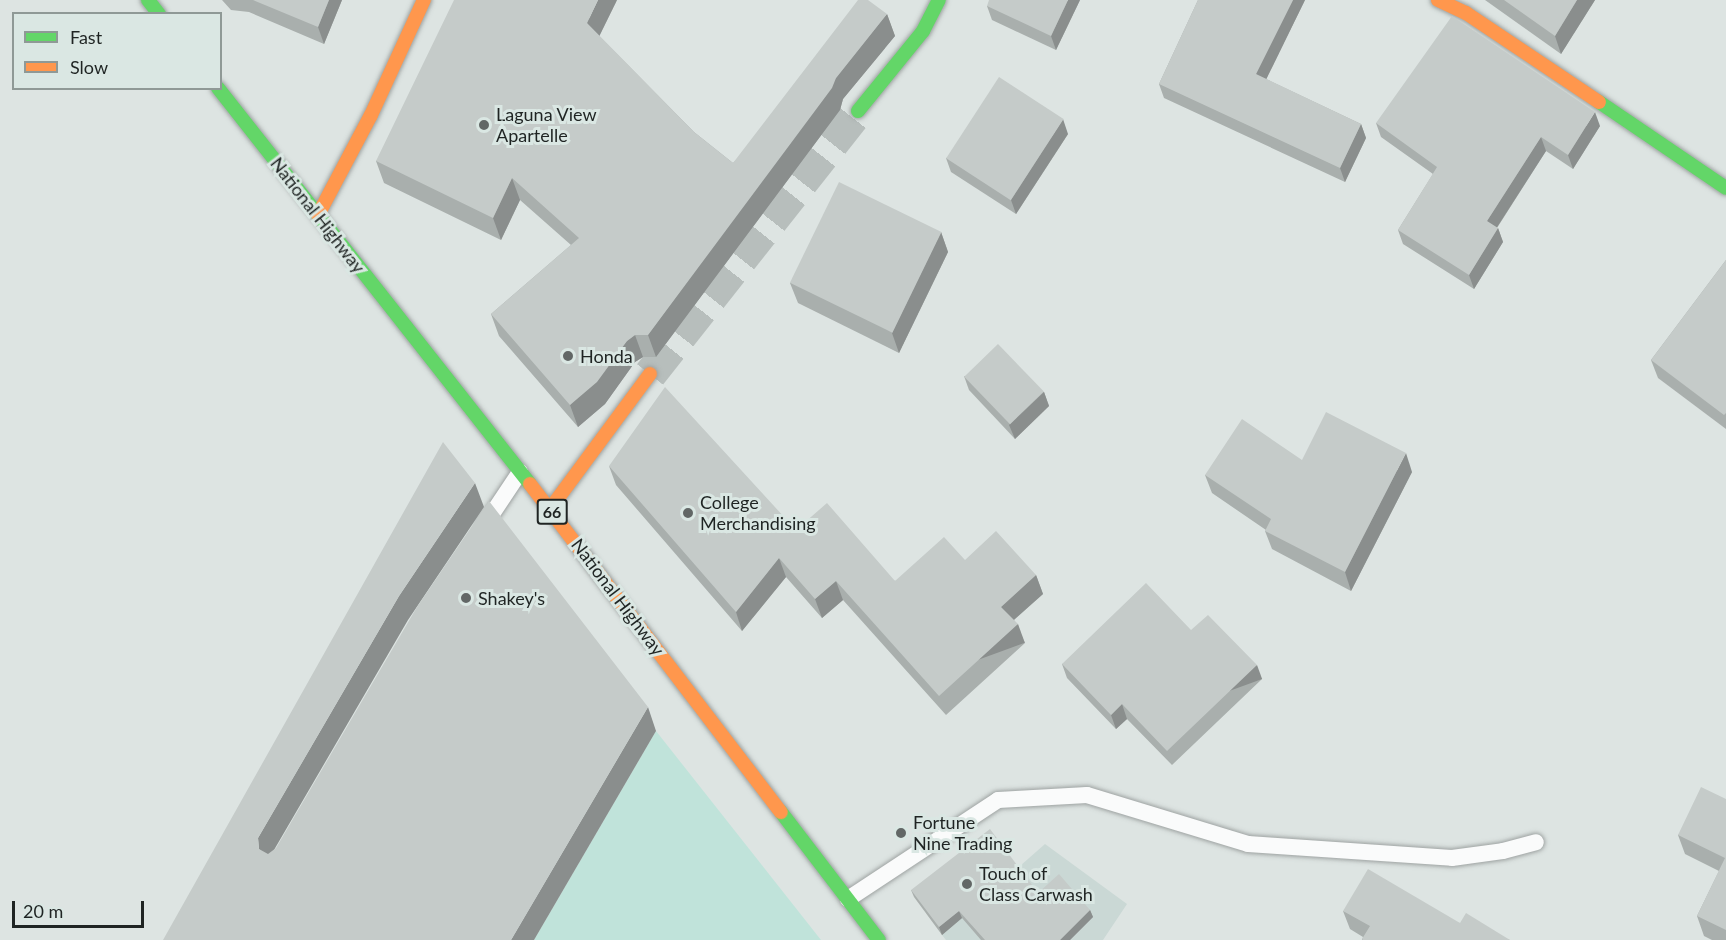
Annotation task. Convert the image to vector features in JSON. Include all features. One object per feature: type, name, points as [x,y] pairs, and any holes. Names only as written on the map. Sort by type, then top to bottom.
[{"type":"main road","points":[[148,0],[157,12]]},
{"type":"main road","points":[[318,215],[371,115],[424,0]]},
{"type":"main road","points":[[858,111],[923,31],[939,0]]},
{"type":"main road","points":[[1438,0],[1466,13],[1726,188]]},
{"type":"main road","name":"National Highway","points":[[220,90],[550,508],[879,940]]},
{"type":"main road","points":[[550,508],[650,374]]},
{"type":"lane","points":[[475,539],[520,472]]},
{"type":"lane","points":[[848,899],[998,800],[1087,795],[1248,844],[1452,858],[1503,851],[1536,842]]},
{"type":"shaded area","points":[[1045,844],[1127,904],[1103,940],[946,940],[942,935]]},
{"type":"green space","points":[[656,731],[821,940],[534,940]]},
{"type":"building","points":[[253,0],[329,0],[318,27]]},
{"type":"building","points":[[454,0],[598,0],[587,23],[694,132],[733,163],[858,0],[868,0],[887,14],[836,78],[832,88],[648,335],[635,335],[627,341],[597,382],[570,405],[491,314],[579,238],[512,178],[493,218],[376,161]]},
{"type":"building","points":[[989,0],[1068,0],[1051,36],[987,6]]},
{"type":"building","points":[[1198,0],[1293,0],[1256,74],[1361,124],[1340,168],[1159,84]]},
{"type":"building","points":[[1504,0],[1577,0],[1555,36]]},
{"type":"building","points":[[1452,16],[1595,112],[1568,155],[1541,137],[1487,221],[1498,228],[1469,275],[1398,230],[1437,167],[1376,123]]},
{"type":"building","points":[[999,77],[1064,119],[1011,200],[946,158]]},
{"type":"building","points":[[839,182],[941,232],[892,333],[790,283]]},
{"type":"building","points":[[1726,260],[1726,413],[1724,415],[1651,360]]},
{"type":"building","points":[[998,344],[1044,391],[1010,424],[964,377]]},
{"type":"building","points":[[665,387],[796,530],[827,503],[895,581],[944,537],[965,560],[996,531],[1036,575],[1001,607],[1018,624],[939,696],[836,581],[815,599],[779,558],[736,612],[609,466]]},
{"type":"building","points":[[1326,412],[1406,453],[1345,572],[1265,531],[1271,519],[1205,475],[1242,419],[1302,460]]},
{"type":"building","name":"Shakey's","points":[[443,442],[475,483],[399,596],[258,838],[259,849],[268,854],[276,848],[417,607],[489,501],[648,707],[511,940],[163,940]]},
{"type":"building","points":[[1146,583],[1191,630],[1208,615],[1257,665],[1167,751],[1122,704],[1111,715],[1062,664]]},
{"type":"building","points":[[1701,787],[1726,799],[1726,930],[1697,916],[1725,858],[1678,835]]},
{"type":"building","points":[[990,829],[1038,893],[1059,874],[1090,910],[1060,940],[985,940],[959,911],[939,927],[911,890]]},
{"type":"building","points":[[1368,869],[1460,923],[1466,913],[1510,940],[1363,940],[1370,926],[1343,911]]},
{"type":"tunnel","points":[[650,374],[858,111]]},
{"type":"traffic: fast","points":[[148,0],[157,12]]},
{"type":"traffic: fast","points":[[858,111],[923,31],[939,0]]},
{"type":"traffic: fast","points":[[220,90],[530,484]]},
{"type":"traffic: fast","points":[[1599,102],[1726,188]]},
{"type":"traffic: fast","points":[[781,812],[879,940]]},
{"type":"traffic: slow","points":[[318,215],[371,115],[424,0]]},
{"type":"traffic: slow","points":[[1438,0],[1466,13],[1599,102]]},
{"type":"traffic: slow","points":[[550,509],[650,374]]},
{"type":"traffic: slow","points":[[530,484],[781,812]]},
{"type":"place","name":"Laguna View Apartelle","points":[[484,125]]},
{"type":"place","name":"Honda","points":[[568,356]]},
{"type":"place","name":"College Merchandising","points":[[688,513]]},
{"type":"place","name":"Shakey's","points":[[466,598]]},
{"type":"place","name":"Fortune Nine Trading","points":[[901,833]]},
{"type":"place","name":"Touch of Class Carwash","points":[[967,884]]}]
